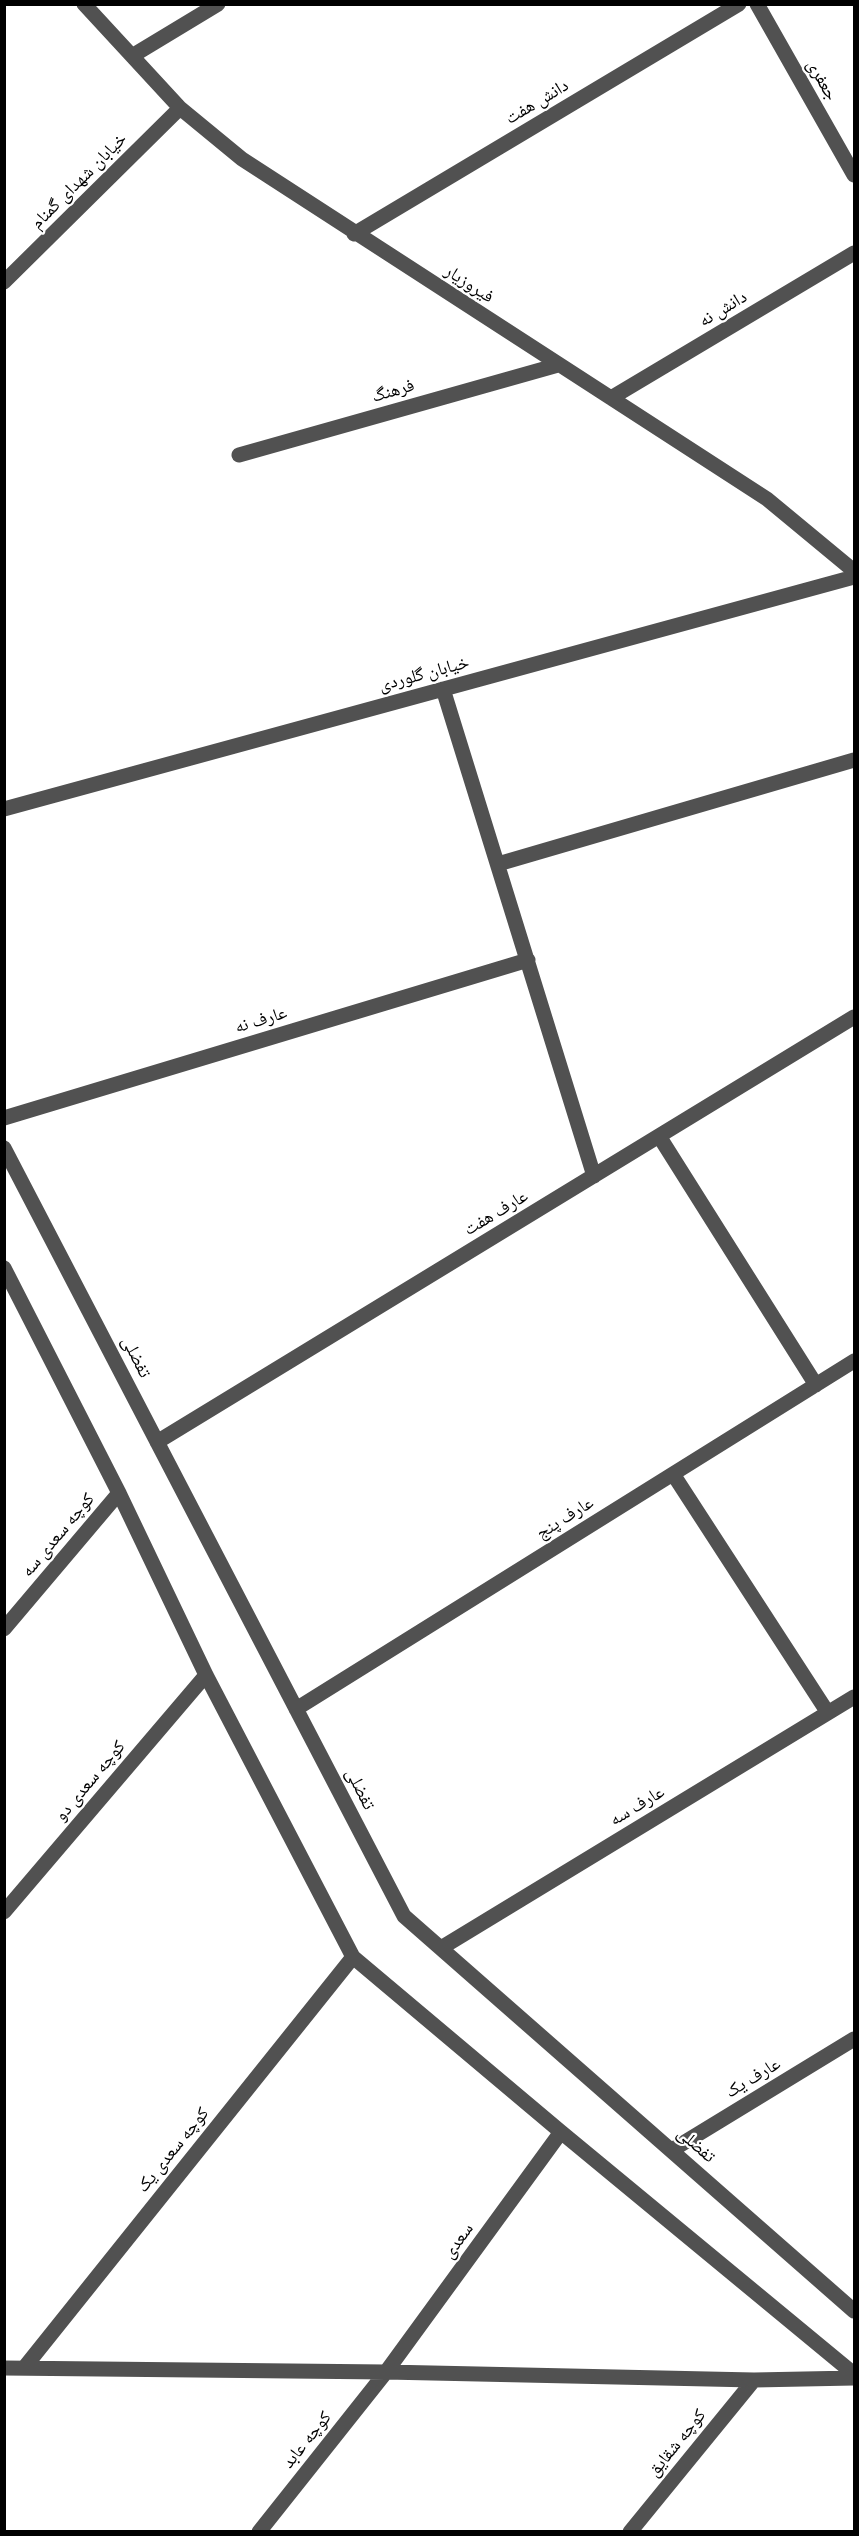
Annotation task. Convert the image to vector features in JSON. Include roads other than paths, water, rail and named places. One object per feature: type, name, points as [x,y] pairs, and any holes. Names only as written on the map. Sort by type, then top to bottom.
[{"type":"street","name":"فیروزیار","points":[[84,4],[180,108],[242,159],[354,234],[767,499],[855,571]]},
{"type":"street","points":[[132,56],[218,4]]},
{"type":"street","name":"دانش هفت","points":[[354,234],[740,4]]},
{"type":"street","name":"جعفری","points":[[757,4],[855,175]]},
{"type":"street","name":"خیابان شهدای گمنام","points":[[4,282],[180,108]]},
{"type":"street","name":"دانش نه","points":[[611,399],[855,253]]},
{"type":"street","name":"فرهنگ","points":[[239,455],[558,365]]},
{"type":"street","name":"خیابان گلوردی","points":[[4,808],[855,577]]},
{"type":"street","points":[[443,689],[594,1176]]},
{"type":"street","points":[[498,864],[855,760]]},
{"type":"street","name":"عارف نه","points":[[4,1118],[528,960]]},
{"type":"street","name":"عارف هفت","points":[[157,1442],[855,1017]]},
{"type":"street","points":[[659,1136],[816,1385]]},
{"type":"street","name":"تفضلی","points":[[4,1148],[404,1916],[855,2310]]},
{"type":"street","points":[[4,1268],[119,1493],[206,1675],[353,1957],[855,2376]]},
{"type":"street","name":"عارف پنج","points":[[296,1709],[855,1361]]},
{"type":"street","points":[[673,1474],[828,1713]]},
{"type":"street","name":"کوچه سعدی سه","points":[[4,1629],[119,1493]]},
{"type":"street","name":"کوچه سعدی دو","points":[[4,1912],[206,1675]]},
{"type":"street","name":"عارف سه","points":[[441,1948],[855,1697]]},
{"type":"street","name":"کوچه سعدی یک","points":[[24,2368],[353,1957]]},
{"type":"street","name":"عارف یک","points":[[672,2150],[855,2039]]},
{"type":"street","name":"سعدی","points":[[386,2372],[561,2132]]},
{"type":"street","points":[[4,2368],[386,2372],[754,2380],[855,2376]]},
{"type":"street","name":"کوچه عابد","points":[[259,2532],[386,2372]]},
{"type":"street","name":"کوچه شقایق","points":[[630,2532],[754,2380]]}]
